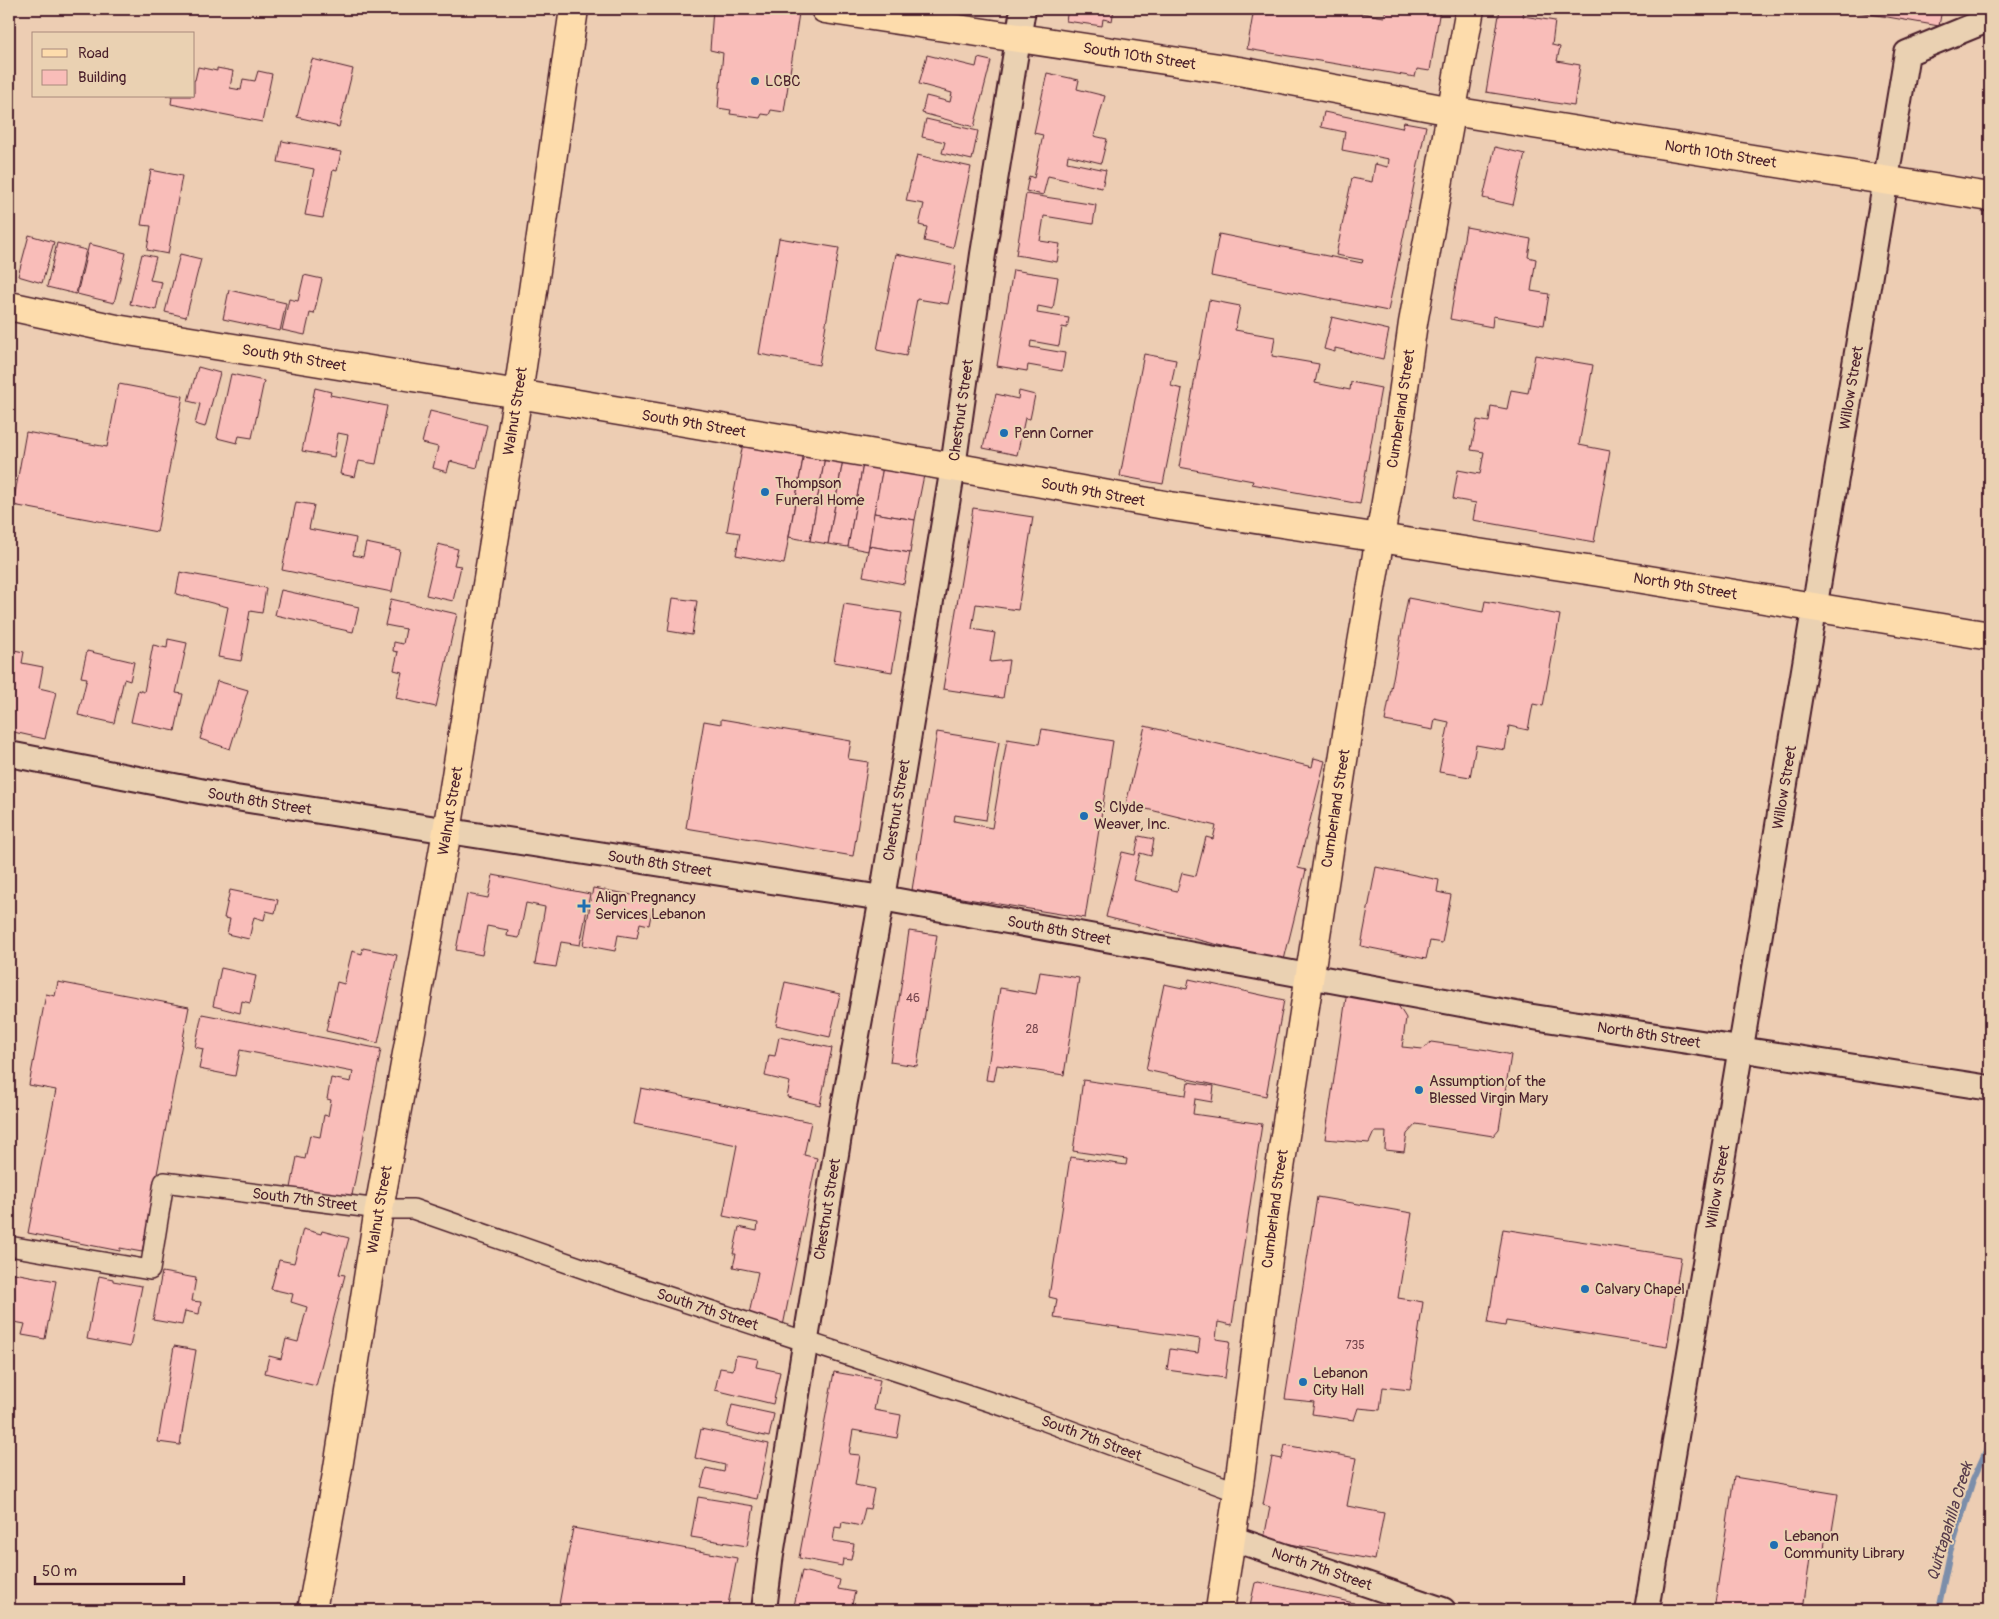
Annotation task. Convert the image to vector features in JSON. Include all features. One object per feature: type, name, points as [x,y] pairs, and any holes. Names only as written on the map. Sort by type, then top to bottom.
[{"type":"main road","name":"Walnut Street","points":[[312,1610],[337,1474],[379,1209],[447,831],[518,394],[574,9]]},
{"type":"main road","name":"South 10th Street","points":[[825,9],[1239,71],[1452,111]]},
{"type":"main road","name":"Cumberland Street","points":[[1220,1610],[1238,1492],[1278,1181],[1309,976],[1414,323],[1470,9]]},
{"type":"main road","name":"North 10th Street","points":[[1452,111],[1990,197]]},
{"type":"main road","name":"South 9th Street","points":[[9,306],[116,329],[953,467],[1170,506],[1380,538]]},
{"type":"main road","name":"North 9th Street","points":[[1380,538],[1814,606],[1990,636]]},
{"type":"street","name":"Chestnut Street","points":[[764,1610],[842,1117],[882,898],[953,467],[983,254],[1023,9]]},
{"type":"street","name":"Willow Street","points":[[1647,1610],[1907,53],[1990,19]]},
{"type":"street","name":"South 8th Street","points":[[9,754],[236,798],[882,898],[1309,976]]},
{"type":"street","name":"North 8th Street","points":[[1309,976],[1527,1016],[1990,1088]]},
{"type":"street","name":"South 7th Street","points":[[9,1246],[150,1270],[164,1182],[379,1209],[413,1209],[602,1275],[1014,1410],[1238,1492]]},
{"type":"street","name":"North 7th Street","points":[[1231,1538],[1442,1610]]},
{"type":"building","name":"LCBC","points":[[713,9],[771,9],[799,13],[784,112],[771,110],[769,115],[762,114],[760,118],[730,114],[731,110],[718,108],[723,53],[710,50]]},
{"type":"building","points":[[1068,9],[1114,9],[1112,21],[1103,19],[1102,26],[1066,21]]},
{"type":"building","points":[[1254,9],[1336,9],[1384,17],[1386,9],[1440,9],[1430,71],[1417,69],[1415,77],[1247,49]]},
{"type":"building","points":[[1500,9],[1524,9],[1523,16],[1555,21],[1552,45],[1560,47],[1557,61],[1580,65],[1574,106],[1486,92]]},
{"type":"building","points":[[1842,9],[1942,9],[1939,26]]},
{"type":"building","points":[[927,55],[976,67],[978,58],[991,61],[974,127],[922,113],[926,96],[950,102],[952,93],[919,84]]},
{"type":"building","points":[[312,59],[353,69],[339,127],[297,117]]},
{"type":"building","points":[[198,67],[217,71],[217,68],[233,71],[230,88],[241,90],[243,79],[255,81],[258,71],[272,74],[262,122],[171,104],[172,98],[195,98],[195,80]]},
{"type":"building","points":[[1047,73],[1079,80],[1077,89],[1105,96],[1094,136],[1107,139],[1101,163],[1068,155],[1067,162],[1106,170],[1102,188],[1048,176],[1043,195],[1026,191],[1029,176],[1034,178],[1043,135],[1034,133]]},
{"type":"building","points":[[1324,112],[1402,128],[1404,122],[1426,126],[1388,311],[1211,276],[1219,234],[1362,263],[1363,260],[1336,255],[1352,178],[1372,182],[1375,164],[1388,167],[1389,159],[1342,150],[1345,132],[1321,127]]},
{"type":"building","points":[[926,119],[978,131],[972,160],[942,153],[945,142],[922,137]]},
{"type":"building","points":[[282,141],[341,152],[337,171],[333,170],[323,218],[305,215],[314,169],[278,162]]},
{"type":"building","points":[[1495,147],[1525,154],[1513,205],[1483,198]]},
{"type":"building","points":[[917,155],[971,167],[953,248],[924,241],[927,227],[919,225],[924,204],[906,201]]},
{"type":"building","points":[[151,170],[182,176],[168,254],[147,250],[151,226],[141,225]]},
{"type":"building","points":[[1026,194],[1096,205],[1093,224],[1044,216],[1040,241],[1060,244],[1057,262],[1016,255]]},
{"type":"building","points":[[1466,227],[1531,239],[1528,257],[1536,259],[1531,291],[1549,294],[1544,325],[1493,316],[1492,327],[1450,319]]},
{"type":"building","points":[[29,235],[54,242],[42,283],[18,276]]},
{"type":"building","points":[[779,238],[839,248],[819,365],[759,354]]},
{"type":"building","points":[[57,243],[86,250],[76,294],[47,287]]},
{"type":"building","points":[[89,244],[126,253],[114,303],[77,294]]},
{"type":"building","points":[[142,254],[156,257],[150,280],[162,282],[156,310],[130,304]]},
{"type":"building","points":[[180,254],[201,259],[186,317],[165,312]]},
{"type":"building","points":[[896,254],[956,266],[948,304],[917,299],[906,356],[877,350]]},
{"type":"building","points":[[1013,270],[1058,277],[1053,309],[1038,306],[1037,313],[1069,318],[1067,328],[1062,327],[1059,346],[1031,341],[1030,347],[1065,353],[1062,371],[1028,365],[1027,371],[997,366]]},
{"type":"building","points":[[304,275],[322,279],[314,314],[310,313],[305,335],[282,330],[289,299],[298,301]]},
{"type":"building","points":[[229,290],[286,303],[280,331],[223,319]]},
{"type":"building","points":[[1209,300],[1240,306],[1235,330],[1275,337],[1272,356],[1319,364],[1315,383],[1350,390],[1351,382],[1381,388],[1360,504],[1252,484],[1253,481],[1179,467]]},
{"type":"building","points":[[1332,317],[1389,330],[1383,359],[1335,348],[1335,352],[1324,349]]},
{"type":"building","points":[[1144,354],[1176,360],[1171,386],[1182,389],[1163,484],[1120,476]]},
{"type":"building","points":[[1535,355],[1593,365],[1579,445],[1610,451],[1594,542],[1473,520],[1476,503],[1453,499],[1458,470],[1480,474],[1484,452],[1471,450],[1477,420],[1489,422],[1491,406],[1507,409],[1511,390],[1528,393]]},
{"type":"building","points":[[198,367],[220,373],[205,427],[195,424],[200,404],[188,401]]},
{"type":"building","points":[[231,374],[264,381],[252,438],[239,436],[237,443],[217,438]]},
{"type":"building","points":[[119,384],[183,396],[157,532],[13,505],[26,432],[107,447]]},
{"type":"building","points":[[315,388],[331,392],[330,395],[387,406],[376,464],[359,461],[355,477],[340,474],[348,435],[338,433],[334,457],[302,451]]},
{"type":"building","name":"Penn Corner","points":[[1019,391],[1035,395],[1030,419],[1025,418],[1017,455],[983,448],[996,394],[1018,399]]},
{"type":"building","points":[[430,411],[487,425],[477,468],[450,461],[447,472],[433,468],[438,447],[422,443]]},
{"type":"building","name":"Thompson Funeral Home","points":[[743,443],[804,453],[784,564],[736,555],[740,533],[727,531]]},
{"type":"building","points":[[804,453],[825,457],[810,541],[789,537]]},
{"type":"building","points":[[825,457],[843,460],[828,544],[810,541]]},
{"type":"building","points":[[843,460],[863,464],[848,547],[828,544]]},
{"type":"building","points":[[863,464],[883,467],[868,551],[848,547]]},
{"type":"building","points":[[883,467],[924,475],[915,520],[874,513]]},
{"type":"building","points":[[296,502],[314,505],[309,529],[356,538],[353,555],[363,557],[366,543],[400,550],[392,592],[282,570]]},
{"type":"building","points":[[973,508],[1033,517],[1018,610],[976,604],[972,629],[995,633],[990,662],[1009,660],[1003,698],[943,689]]},
{"type":"building","points":[[874,513],[915,520],[910,553],[869,546]]},
{"type":"building","points":[[438,544],[458,549],[454,565],[461,566],[453,601],[426,595]]},
{"type":"building","points":[[869,546],[910,553],[904,584],[863,576]]},
{"type":"building","points":[[180,572],[266,588],[262,613],[250,611],[241,661],[218,657],[228,607],[176,594]]},
{"type":"building","points":[[281,590],[359,607],[353,632],[275,615]]},
{"type":"building","points":[[673,598],[697,601],[692,635],[668,631]]},
{"type":"building","points":[[1408,598],[1483,612],[1485,601],[1560,615],[1543,706],[1533,704],[1528,730],[1509,726],[1505,750],[1476,745],[1470,777],[1439,772],[1449,722],[1435,719],[1433,730],[1385,721]]},
{"type":"building","points":[[391,599],[457,614],[436,707],[396,698],[402,672],[394,670],[398,652],[393,651],[394,642],[403,644],[406,629],[385,625]]},
{"type":"building","points":[[844,604],[902,613],[892,672],[834,662]]},
{"type":"building","points":[[168,639],[187,643],[176,693],[183,694],[175,731],[131,722],[138,690],[144,692],[153,645],[167,648]]},
{"type":"building","points":[[9,649],[24,652],[22,663],[43,667],[39,688],[56,692],[45,739],[9,731]]},
{"type":"building","points":[[87,651],[134,662],[130,681],[124,679],[114,723],[78,715],[87,678],[81,677]]},
{"type":"building","points":[[217,681],[248,690],[230,749],[200,739]]},
{"type":"building","points":[[721,719],[851,741],[848,759],[868,762],[853,856],[686,828],[704,721],[721,724]]},
{"type":"building","points":[[1145,726],[1312,767],[1314,758],[1325,761],[1298,868],[1306,870],[1283,964],[1230,951],[1231,948],[1106,917],[1122,852],[1135,855],[1139,836],[1154,839],[1151,856],[1140,853],[1133,880],[1177,891],[1182,873],[1196,876],[1206,837],[1213,839],[1216,826],[1126,804]]},
{"type":"building","points":[[1042,729],[1113,741],[1085,918],[912,890],[937,732],[999,742],[986,820],[955,815],[954,821],[992,828],[1007,739],[1039,744]]},
{"type":"building","points":[[1376,867],[1439,880],[1437,892],[1451,895],[1442,943],[1430,941],[1426,959],[1361,946]]},
{"type":"building","points":[[493,875],[590,894],[580,945],[561,942],[556,967],[535,964],[545,907],[526,903],[519,938],[507,936],[508,930],[487,926],[482,955],[456,950],[467,894],[488,898]]},
{"type":"building","points":[[593,888],[654,899],[649,925],[640,923],[637,938],[618,935],[615,951],[583,945]]},
{"type":"building","points":[[230,890],[278,900],[275,913],[266,911],[264,920],[254,917],[249,939],[227,934],[230,919],[224,918]]},
{"type":"building","points":[[909,931],[937,935],[917,1066],[890,1062]]},
{"type":"building","points":[[363,948],[397,955],[378,1043],[326,1031],[337,982],[344,984],[352,951],[362,954]]},
{"type":"building","points":[[221,968],[256,976],[250,1003],[242,1001],[240,1013],[213,1006]]},
{"type":"building","points":[[1040,972],[1079,978],[1064,1075],[997,1065],[994,1081],[986,1080],[1000,988],[1036,994]]},
{"type":"building","points":[[1189,979],[1284,1000],[1266,1096],[1146,1070],[1164,984],[1187,989]]},
{"type":"building","points":[[58,982],[189,1007],[142,1252],[120,1248],[120,1251],[28,1233],[56,1090],[29,1085],[46,994],[55,996]]},
{"type":"building","points":[[785,982],[840,994],[830,1037],[776,1025]]},
{"type":"building","name":"Assumption of the Blessed Virgin Mary","points":[[1347,991],[1396,1002],[1406,1018],[1402,1047],[1423,1049],[1431,1042],[1511,1055],[1499,1129],[1493,1136],[1416,1124],[1407,1134],[1404,1152],[1385,1150],[1386,1132],[1374,1132],[1369,1143],[1325,1139]]},
{"type":"building","points":[[202,1014],[381,1049],[351,1200],[291,1188],[297,1157],[305,1159],[310,1135],[320,1137],[324,1115],[328,1116],[331,1100],[327,1099],[331,1078],[351,1082],[353,1072],[240,1050],[235,1076],[199,1069],[203,1049],[195,1047]]},
{"type":"building","points":[[779,1037],[832,1048],[820,1105],[787,1097],[790,1082],[765,1076],[769,1055],[775,1056]]},
{"type":"building","points":[[1083,1080],[1186,1095],[1188,1082],[1214,1086],[1212,1102],[1195,1099],[1193,1114],[1262,1124],[1232,1325],[1218,1322],[1216,1339],[1230,1341],[1225,1378],[1167,1370],[1170,1349],[1198,1353],[1200,1339],[1054,1318],[1057,1299],[1049,1297],[1070,1157],[1126,1165],[1127,1159],[1073,1151]]},
{"type":"building","points":[[641,1088],[811,1122],[804,1155],[817,1158],[783,1326],[748,1319],[758,1272],[733,1267],[736,1254],[733,1254],[739,1227],[757,1231],[758,1223],[723,1216],[737,1145],[634,1124]]},
{"type":"building","points":[[1317,1197],[1412,1213],[1398,1298],[1423,1302],[1410,1390],[1383,1387],[1380,1410],[1358,1408],[1354,1420],[1312,1414],[1314,1402],[1285,1399]]},
{"type":"building","points":[[303,1229],[321,1234],[322,1231],[349,1238],[339,1274],[345,1275],[316,1386],[265,1373],[269,1356],[281,1359],[286,1339],[298,1342],[307,1307],[291,1302],[293,1294],[271,1289],[279,1260],[294,1263]]},
{"type":"building","name":"Calvary Chapel","points":[[1503,1229],[1681,1257],[1667,1347],[1506,1321],[1505,1326],[1488,1323]]},
{"type":"building","points":[[9,1272],[56,1281],[45,1339],[22,1335],[25,1324],[9,1321]]},
{"type":"building","points":[[162,1272],[196,1278],[192,1301],[201,1302],[199,1314],[185,1311],[182,1325],[153,1320]]},
{"type":"building","points":[[99,1276],[113,1279],[113,1281],[142,1286],[130,1347],[87,1339]]},
{"type":"building","points":[[174,1346],[196,1350],[180,1445],[158,1442]]},
{"type":"building","points":[[736,1355],[758,1359],[756,1367],[780,1372],[773,1404],[715,1390],[720,1368],[733,1370]]},
{"type":"building","points":[[834,1372],[880,1380],[874,1410],[901,1415],[897,1438],[853,1430],[849,1454],[860,1455],[855,1485],[874,1489],[870,1509],[865,1508],[861,1526],[842,1522],[841,1528],[835,1527],[833,1541],[854,1544],[851,1560],[843,1559],[842,1566],[799,1558]]},
{"type":"building","points":[[732,1405],[774,1414],[769,1437],[727,1427]]},
{"type":"building","points":[[701,1429],[769,1444],[757,1499],[701,1487],[706,1468],[724,1472],[725,1465],[695,1458]]},
{"type":"building","points":[[1285,1445],[1356,1458],[1347,1506],[1384,1513],[1375,1560],[1264,1539],[1270,1507],[1263,1505],[1272,1457],[1282,1459]]},
{"type":"building","name":"Lebanon Community Library","points":[[1734,1477],[1838,1494],[1831,1537],[1825,1541],[1824,1549],[1810,1558],[1803,1610],[1714,1610]]},
{"type":"building","points":[[698,1497],[754,1506],[747,1546],[691,1537]]},
{"type":"building","points":[[573,1528],[737,1558],[727,1610],[558,1610]]},
{"type":"building","points":[[802,1571],[840,1580],[838,1589],[855,1592],[851,1608],[841,1606],[840,1610],[793,1610]]},
{"type":"building","points":[[1259,1582],[1354,1603],[1352,1610],[1249,1610],[1255,1583]]},
{"type":"waterway","name":"Quittapahilla Creek","points":[[1938,1610],[1950,1553],[1973,1480],[1990,1442]]},
{"type":"place","name":"LCBC","points":[[755,81]]},
{"type":"place","name":"Penn Corner","points":[[1004,433]]},
{"type":"place","name":"Thompson Funeral Home","points":[[765,492]]},
{"type":"place","name":"S. Clyde Weaver, Inc.","points":[[1084,816]]},
{"type":"place","name":"Align Pregnancy Services Lebanon","points":[[584,906]]},
{"type":"place","name":"Assumption of the Blessed Virgin Mary","points":[[1419,1090]]},
{"type":"place","name":"Calvary Chapel","points":[[1585,1289]]},
{"type":"place","name":"Lebanon City Hall","points":[[1303,1382]]},
{"type":"place","name":"Lebanon Community Library","points":[[1774,1545]]}]
